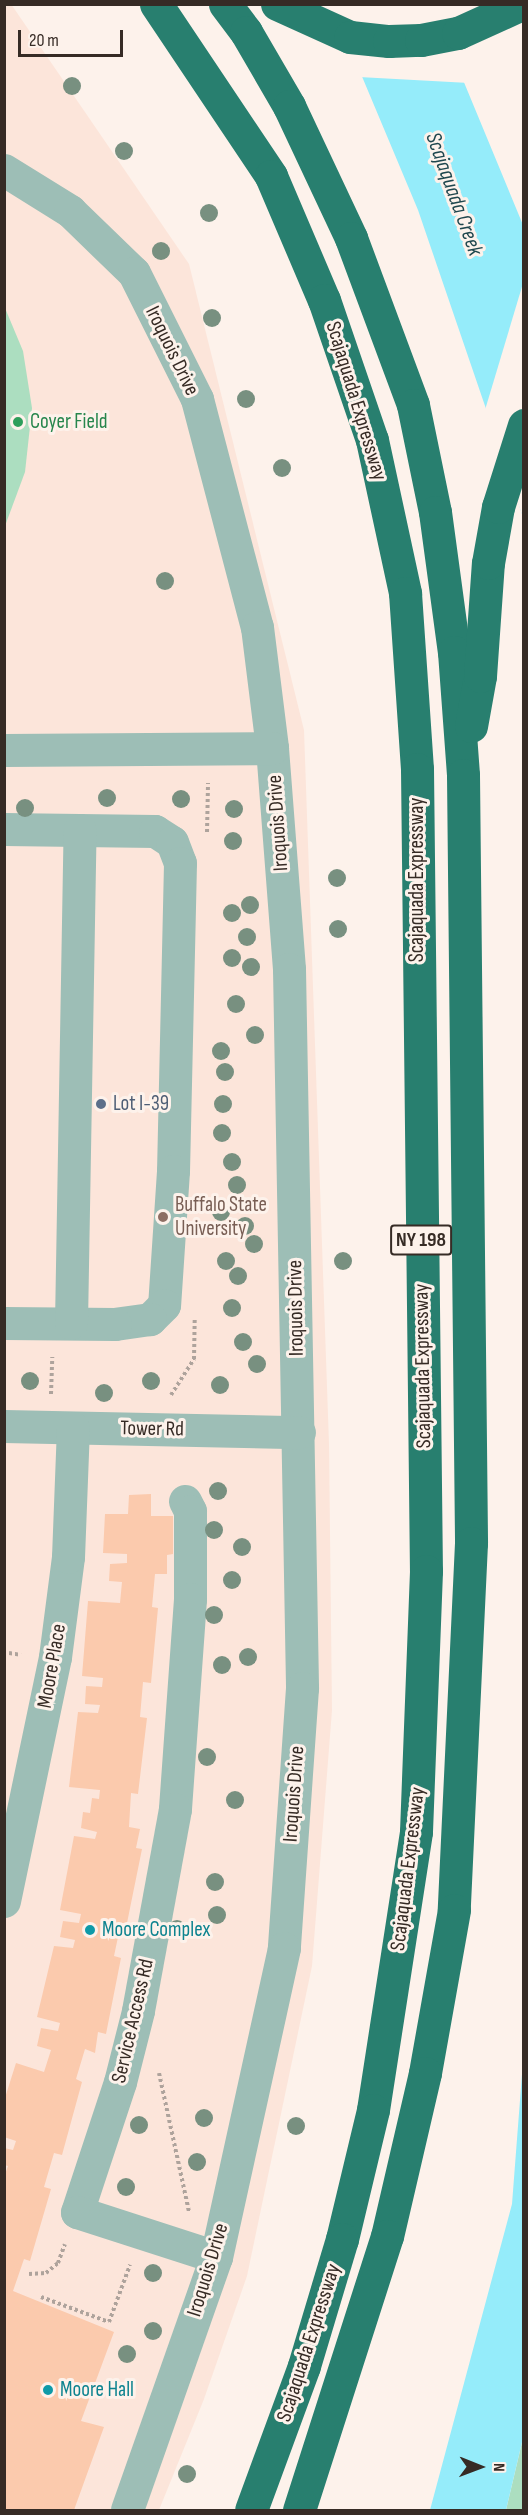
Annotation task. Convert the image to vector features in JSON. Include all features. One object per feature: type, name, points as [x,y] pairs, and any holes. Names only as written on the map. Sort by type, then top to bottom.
[{"type":"highway","name":"Scajaquada Expressway","points":[[156,4],[271,176],[324,300],[372,440],[405,593],[417,769],[426,1571],[416,1832],[373,2110],[344,2229],[304,2366],[251,2511]]},
{"type":"highway","name":"Scajaquada Expressway","points":[[225,4],[246,32],[289,106],[351,238],[413,405],[435,512],[449,617],[463,776],[471,1543],[454,1910],[425,2073],[387,2236],[299,2511]]},
{"type":"highway","points":[[277,4],[305,20],[350,37],[389,41],[421,40],[458,33],[522,4]]},
{"type":"highway","points":[[463,776],[480,676],[488,563],[498,507],[524,425]]},
{"type":"street","name":"Iroquois Drive","points":[[4,170],[70,211],[134,273],[197,399],[257,627],[272,748],[289,969],[302,1688],[284,1948],[206,2254],[127,2511]]},
{"type":"street","points":[[4,750],[272,748]]},
{"type":"street","points":[[4,829],[155,831],[172,842],[180,863],[173,1171],[164,1305],[150,1319],[115,1324],[4,1323]]},
{"type":"street","points":[[71,1323],[80,830]]},
{"type":"street","name":"Tower Rd","points":[[4,1426],[299,1432]]},
{"type":"street","name":"Moore Place","points":[[4,1901],[55,1657],[68,1557],[73,1428]]},
{"type":"street","name":"Service Access Rd","points":[[77,2212],[120,2082],[138,2011],[175,1809],[190,1599],[190,1511],[185,1501]]},
{"type":"street","points":[[77,2212],[206,2254]]},
{"type":"path","points":[[50,1405],[52,1365]]},
{"type":"path","points":[[158,2068],[206,2254]]},
{"type":"path","points":[[29,2274],[46,2273],[58,2263],[77,2212]]},
{"type":"path","points":[[40,2297],[109,2322],[142,2233]]},
{"type":"shaded area","name":"Buffalo State University","points":[[11,4],[189,264],[304,730],[329,1444],[332,1710],[312,1966],[247,2276],[204,2399],[159,2510],[5,2510],[4,5]]},
{"type":"green space","name":"Coyer Field","points":[[5,308],[23,351],[32,408],[25,472],[5,526]]},
{"type":"green space","points":[[523,2438],[523,2510],[506,2510]]},
{"type":"water","name":"Scajaquada Creek","points":[[332,5],[432,5],[523,225],[523,517],[418,210]]},
{"type":"water","points":[[523,2061],[523,2438],[506,2510],[430,2510],[512,2204]]},
{"type":"pier","points":[[329,4],[436,4],[469,83],[359,77]]},
{"type":"pier","points":[[524,280],[524,520],[485,410]]},
{"type":"building","name":"Moore Complex","points":[[151,1494],[151,1516],[173,1516],[173,1554],[167,1555],[167,1574],[155,1574],[152,1607],[158,1608],[151,1683],[143,1682],[140,1717],[147,1718],[138,1794],[131,1793],[129,1827],[140,1829],[136,1848],[142,1849],[127,1923],[121,1923],[114,1956],[121,1958],[106,2034],[98,2032],[95,2053],[85,2049],[76,2079],[82,2082],[62,2155],[54,2153],[44,2187],[51,2189],[30,2261],[24,2259],[13,2291],[114,2332],[81,2421],[104,2427],[74,2510],[4,2510],[4,2177],[8,2166],[4,2165],[4,2148],[13,2150],[16,2141],[4,2137],[4,2101],[16,2063],[44,2072],[51,2050],[37,2046],[41,2028],[58,2031],[60,2023],[37,2017],[54,1946],[73,1948],[75,1940],[60,1937],[63,1921],[79,1923],[81,1914],[60,1910],[74,1836],[95,1839],[97,1832],[81,1828],[83,1812],[90,1813],[92,1798],[99,1799],[100,1790],[69,1787],[78,1712],[98,1713],[100,1705],[85,1704],[86,1686],[102,1687],[103,1678],[82,1676],[88,1601],[120,1603],[122,1582],[109,1581],[110,1564],[127,1563],[127,1554],[103,1553],[105,1514],[128,1514],[129,1495]]},
{"type":"place","name":"Coyer Field","points":[[18,422]]},
{"type":"place","name":"Lot I-39","points":[[101,1104]]},
{"type":"place","name":"Buffalo State University","points":[[163,1217]]},
{"type":"place","name":"Moore Complex","points":[[90,1930]]},
{"type":"place","name":"Moore Hall","points":[[48,2390]]}]
